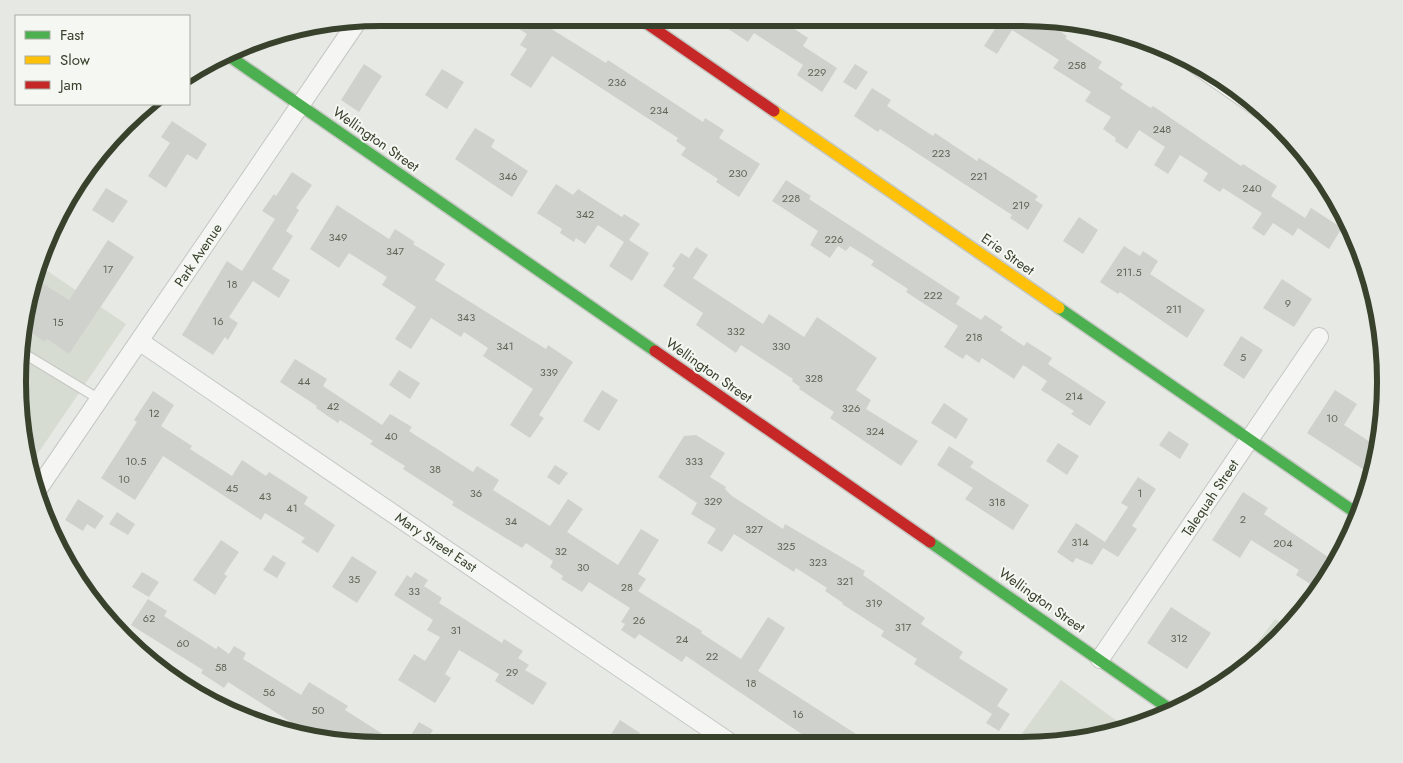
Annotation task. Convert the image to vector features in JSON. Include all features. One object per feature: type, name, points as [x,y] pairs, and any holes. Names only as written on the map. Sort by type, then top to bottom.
[{"type":"street","name":"Erie Street","points":[[651,26],[1352,511]]},
{"type":"street","name":"Park Avenue","points":[[41,484],[353,27]]},
{"type":"street","name":"Wellington Street","points":[[233,59],[1166,706]]},
{"type":"street","name":"Talequah Street","points":[[1100,659],[1319,337]]},
{"type":"street","name":"Mary Street East","points":[[139,341],[722,737]]},
{"type":"lane","points":[[27,355],[99,399]]},
{"type":"shaded area","points":[[44,269],[126,324],[35,458],[27,405],[27,358],[33,312]]},
{"type":"shaded area","points":[[1275,619],[1282,623],[1256,649],[1248,656]]},
{"type":"shaded area","points":[[1061,680],[1120,723],[1068,734],[1019,737]]},
{"type":"building","points":[[521,26],[547,26],[606,63],[608,60],[703,122],[705,118],[724,130],[719,138],[760,164],[739,197],[716,182],[718,179],[681,155],[686,148],[676,141],[678,138],[552,56],[531,88],[510,75],[527,49],[520,45],[527,34],[519,29]]},
{"type":"building","points":[[724,26],[790,26],[808,38],[803,46],[837,68],[822,92],[797,75],[803,65],[754,33],[748,42]]},
{"type":"building","points":[[997,26],[1055,28],[1067,36],[1065,38],[1102,62],[1098,68],[1123,84],[1120,88],[1151,108],[1153,106],[1241,166],[1243,164],[1277,186],[1271,196],[1305,218],[1311,208],[1342,228],[1329,249],[1298,228],[1293,236],[1273,223],[1264,236],[1252,228],[1262,213],[1223,188],[1220,192],[1203,181],[1208,173],[1180,155],[1168,174],[1154,165],[1165,147],[1139,130],[1127,149],[1115,141],[1116,138],[1103,129],[1111,117],[1085,101],[1091,92],[1053,68],[1059,60],[1012,30],[997,54],[984,46]]},
{"type":"building","points":[[364,64],[382,76],[359,112],[341,100]]},
{"type":"building","points":[[855,64],[868,72],[856,90],[843,82]]},
{"type":"building","points":[[442,69],[464,82],[447,109],[425,95]]},
{"type":"building","points":[[872,88],[891,100],[887,106],[933,136],[935,133],[977,161],[979,158],[1038,196],[1035,200],[1043,205],[1028,230],[1010,218],[1012,215],[880,129],[878,132],[854,116]]},
{"type":"building","points":[[172,121],[207,144],[197,160],[187,154],[166,188],[148,176],[170,143],[161,137]]},
{"type":"building","points":[[475,128],[495,140],[491,147],[528,171],[512,197],[455,159]]},
{"type":"building","points":[[292,172],[312,185],[296,208],[299,210],[286,231],[293,236],[272,269],[290,280],[279,298],[253,281],[229,317],[238,323],[228,340],[225,337],[213,355],[182,335],[227,261],[242,271],[275,219],[262,211],[274,194],[276,196]]},
{"type":"building","points":[[786,180],[811,196],[809,199],[960,297],[956,304],[981,320],[985,315],[1003,327],[1000,330],[1024,346],[1027,342],[1052,358],[1048,364],[1106,402],[1090,426],[1071,414],[1074,411],[1041,390],[1047,381],[1023,365],[1014,379],[982,358],[979,363],[966,354],[963,359],[944,347],[958,326],[906,292],[908,289],[871,265],[874,261],[850,246],[846,251],[838,246],[830,258],[810,245],[818,231],[772,201]]},
{"type":"building","points":[[556,184],[573,195],[578,189],[622,217],[624,214],[640,224],[629,240],[649,253],[632,281],[609,266],[624,242],[598,225],[585,244],[576,238],[574,242],[560,233],[562,229],[537,213]]},
{"type":"building","points":[[106,188],[128,201],[113,223],[92,210]]},
{"type":"building","points":[[337,205],[389,239],[395,229],[415,242],[413,244],[445,264],[435,280],[546,349],[548,345],[573,362],[539,415],[544,418],[530,438],[510,425],[533,389],[483,356],[488,348],[464,332],[461,337],[431,318],[411,349],[395,339],[416,307],[382,285],[387,277],[349,253],[339,268],[310,249]]},
{"type":"building","points":[[1079,217],[1098,230],[1083,254],[1063,241]]},
{"type":"building","points":[[108,240],[134,257],[69,354],[47,339],[45,342],[30,331],[40,282],[69,300]]},
{"type":"building","points":[[1124,246],[1140,256],[1143,251],[1158,261],[1150,274],[1205,310],[1187,338],[1120,292],[1118,294],[1100,282]]},
{"type":"building","points":[[696,247],[708,255],[693,278],[763,324],[769,314],[804,337],[817,317],[877,358],[856,390],[871,400],[866,409],[918,441],[901,466],[830,418],[834,412],[799,389],[800,387],[792,381],[793,379],[741,345],[736,353],[696,325],[703,313],[663,286],[675,268],[672,266],[681,253],[689,258]]},
{"type":"building","points":[[1282,279],[1312,299],[1294,327],[1263,308]]},
{"type":"building","points":[[1241,336],[1263,350],[1244,379],[1223,365]]},
{"type":"building","points":[[295,359],[327,379],[323,386],[382,425],[390,414],[412,427],[409,431],[473,472],[477,466],[499,480],[493,490],[550,526],[568,499],[583,509],[567,532],[618,565],[641,529],[659,540],[638,574],[646,579],[638,591],[702,631],[701,633],[741,659],[768,617],[785,628],[758,671],[861,737],[806,737],[686,656],[682,662],[639,634],[635,639],[621,630],[625,624],[621,622],[630,608],[589,582],[582,592],[561,579],[563,576],[550,567],[553,561],[526,543],[522,548],[452,505],[454,502],[403,469],[405,466],[370,444],[373,441],[340,420],[338,423],[316,408],[317,406],[280,382]]},
{"type":"building","points":[[399,370],[420,383],[410,399],[389,385]]},
{"type":"building","points":[[602,390],[618,400],[599,431],[583,421]]},
{"type":"building","points":[[1335,390],[1357,404],[1344,425],[1371,443],[1366,471],[1307,433]]},
{"type":"building","points":[[153,391],[174,405],[161,426],[192,446],[190,449],[232,476],[242,460],[266,476],[269,472],[308,497],[304,504],[335,525],[318,553],[301,542],[305,538],[265,513],[261,520],[163,456],[135,500],[101,478],[137,422],[134,420]]},
{"type":"building","points":[[944,403],[968,419],[956,439],[931,423]]},
{"type":"building","points":[[1169,431],[1189,444],[1180,459],[1159,445]]},
{"type":"building","points":[[696,435],[725,453],[710,477],[726,487],[725,489],[732,496],[783,529],[785,524],[865,571],[863,575],[925,618],[921,624],[963,652],[959,658],[1008,689],[997,706],[1010,714],[999,731],[986,723],[992,714],[914,664],[917,659],[881,636],[884,631],[842,604],[825,591],[827,588],[796,568],[794,572],[734,534],[722,552],[707,543],[716,529],[691,514],[697,503],[658,477],[684,436]]},
{"type":"building","points":[[1058,443],[1079,456],[1067,475],[1046,461]]},
{"type":"building","points":[[949,446],[974,462],[970,467],[1029,505],[1013,530],[965,499],[973,488],[937,465]]},
{"type":"building","points":[[555,465],[568,473],[559,485],[547,477]]},
{"type":"building","points":[[1138,477],[1156,489],[1132,526],[1137,529],[1118,557],[1103,548],[1092,565],[1076,558],[1073,563],[1057,552],[1076,523],[1105,542],[1128,507],[1121,503]]},
{"type":"building","points":[[1243,492],[1268,508],[1264,514],[1330,558],[1312,585],[1296,575],[1299,570],[1251,540],[1240,558],[1212,540]]},
{"type":"building","points":[[78,499],[104,516],[95,529],[87,524],[83,531],[65,520]]},
{"type":"building","points":[[117,512],[135,524],[128,535],[109,524]]},
{"type":"building","points":[[221,540],[239,552],[224,574],[227,576],[215,595],[193,580]]},
{"type":"building","points":[[273,555],[286,563],[277,578],[263,570]]},
{"type":"building","points":[[352,556],[377,572],[357,603],[332,587]]},
{"type":"building","points":[[142,572],[159,582],[149,597],[132,587]]},
{"type":"building","points":[[415,572],[428,580],[424,586],[442,598],[439,603],[502,643],[504,639],[523,651],[518,658],[529,665],[525,670],[547,683],[533,705],[495,681],[499,674],[459,650],[445,674],[451,678],[435,703],[398,680],[414,654],[425,661],[440,637],[427,630],[433,620],[394,595],[407,575],[411,578]]},
{"type":"building","points":[[148,599],[167,611],[164,616],[216,649],[218,646],[229,654],[234,646],[246,653],[243,659],[301,695],[309,682],[348,706],[345,710],[387,737],[335,734],[297,727],[228,682],[224,688],[201,673],[203,670],[131,625]]},
{"type":"building","points":[[1171,607],[1211,633],[1187,669],[1147,643]]},
{"type":"building","points":[[620,720],[640,733],[637,737],[609,737]]},
{"type":"building","points":[[419,722],[433,730],[428,737],[410,737]]},
{"type":"traffic: fast","points":[[233,59],[655,351]]},
{"type":"traffic: fast","points":[[1059,308],[1352,510]]},
{"type":"traffic: fast","points":[[930,542],[1165,706]]},
{"type":"traffic: slow","points":[[774,111],[1059,308]]},
{"type":"traffic: jam","points":[[651,26],[774,111]]},
{"type":"traffic: jam","points":[[655,351],[930,542]]}]
